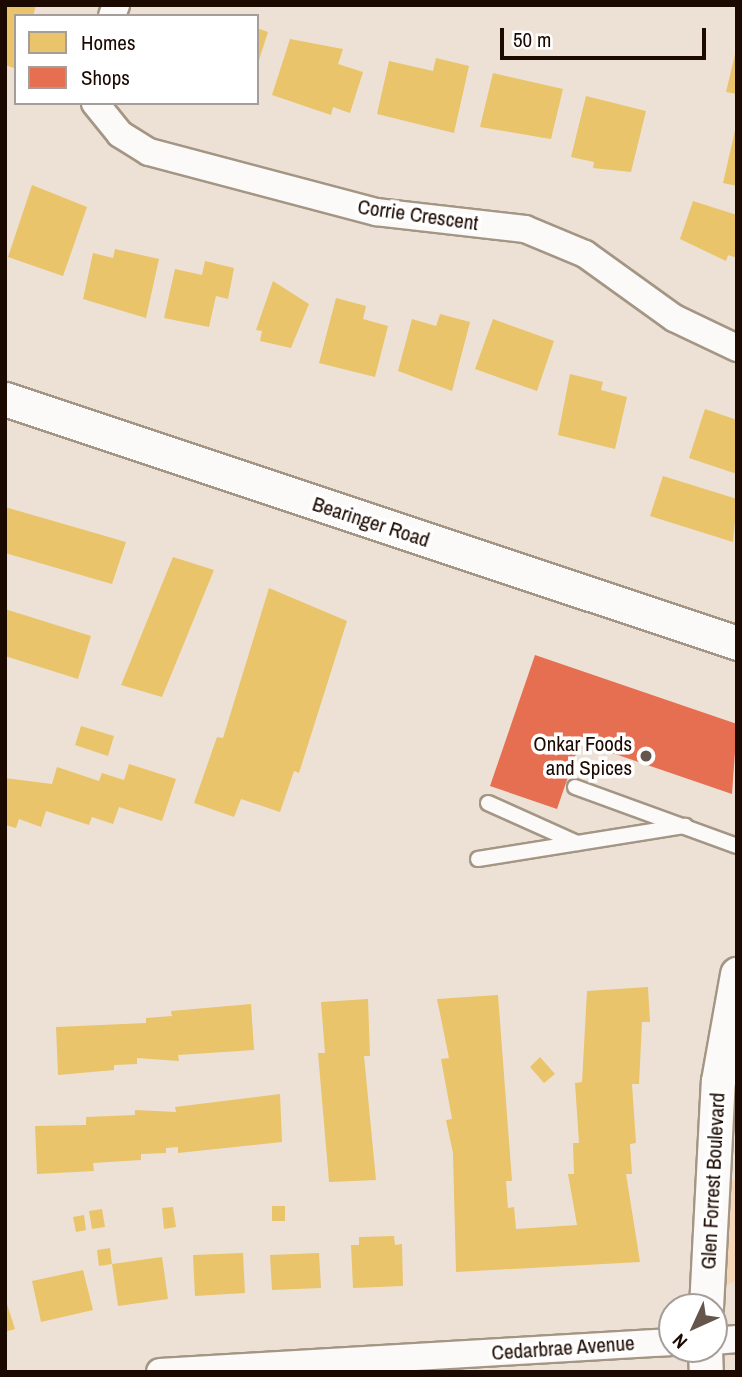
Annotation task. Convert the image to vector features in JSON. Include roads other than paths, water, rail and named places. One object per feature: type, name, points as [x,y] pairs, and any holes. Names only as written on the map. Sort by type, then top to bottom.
[{"type":"street","name":"Corrie Crescent","points":[[97,105],[120,134],[149,152],[376,212],[525,229],[585,254],[674,318],[737,348]]},
{"type":"street","name":"Bearinger Road","points":[[5,399],[737,643]]},
{"type":"street","name":"Glen Forrest Boulevard","points":[[708,1293],[727,1131],[718,1081],[737,974]]},
{"type":"street","name":"Cedarbrae Avenue","points":[[160,1372],[658,1343]]},
{"type":"lane","points":[[575,787],[737,846]]},
{"type":"lane","points":[[488,803],[578,843]]},
{"type":"lane","points":[[478,859],[685,826]]},
{"type":"place","name":"Onkar Foods and Spices","points":[[646,756]]}]
